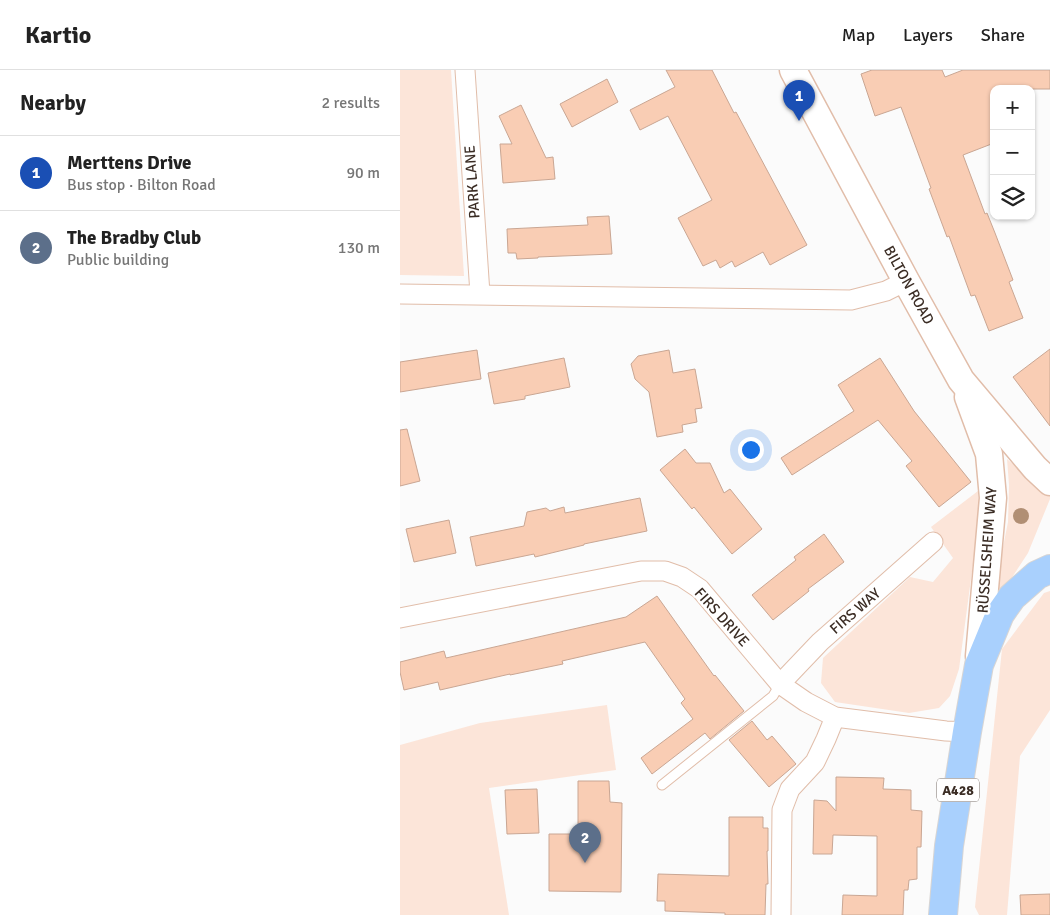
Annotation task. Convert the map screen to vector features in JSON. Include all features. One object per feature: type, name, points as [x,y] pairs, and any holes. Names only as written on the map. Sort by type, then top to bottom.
[{"type":"highway","name":"RÜSSELSHEIM WAY","points":[[943,915],[950,846],[979,665],[1000,614],[1012,597],[1037,575],[1050,569]]},
{"type":"main road","name":"BILTON ROAD","points":[[793,70],[961,380],[1035,468],[1050,482]]},
{"type":"main road","name":"RÜSSELSHEIM WAY","points":[[961,380],[989,454],[993,498],[979,665]]},
{"type":"street","name":"PARK LANE","points":[[465,70],[480,294]]},
{"type":"street","points":[[400,294],[851,300],[886,291],[906,281]]},
{"type":"street","name":"FIRS WAY","points":[[780,684],[820,642],[934,542]]},
{"type":"street","name":"FIRS DRIVE","points":[[400,618],[641,570],[665,571],[682,577],[700,589],[780,684],[806,702],[835,717],[967,732]]},
{"type":"street","points":[[781,915],[782,810],[790,789],[814,762],[835,717]]},
{"type":"lane","points":[[662,785],[773,696],[780,684]]},
{"type":"shaded area","points":[[400,70],[451,70],[464,276],[400,275]]},
{"type":"shaded area","points":[[1007,459],[1050,496],[1050,499],[1028,553],[1005,588],[993,597],[1008,522],[1009,485]]},
{"type":"shaded area","points":[[978,491],[980,511],[959,669],[950,696],[939,708],[909,713],[835,702],[821,683],[823,658],[910,577],[933,582],[953,558],[931,527]]},
{"type":"shaded area","points":[[1050,591],[1050,710],[1020,756],[1007,915],[979,915],[975,907],[1002,649],[1044,593]]},
{"type":"shaded area","points":[[607,705],[616,770],[489,788],[509,915],[400,915],[400,745],[480,723]]},
{"type":"building","points":[[666,70],[712,70],[807,245],[770,265],[763,252],[735,267],[732,261],[720,268],[716,260],[703,266],[678,218],[712,200],[668,116],[640,130],[630,110],[675,87]]},
{"type":"building","points":[[872,70],[942,70],[945,77],[963,70],[1050,70],[1050,89],[1035,89],[1035,85],[990,85],[990,145],[963,155],[1013,280],[1009,282],[1023,318],[989,331],[975,295],[971,296],[949,236],[947,237],[901,107],[875,116],[861,74]]},
{"type":"building","points":[[607,79],[618,102],[572,127],[560,104]]},
{"type":"building","points":[[521,105],[546,158],[553,157],[555,179],[503,183],[500,144],[512,144],[499,116]]},
{"type":"building","points":[[609,216],[612,254],[517,259],[516,253],[508,253],[507,229],[588,225],[587,217]]},
{"type":"building","points":[[1050,349],[1050,426],[1013,377]]},
{"type":"building","points":[[477,350],[481,379],[400,392],[400,362]]},
{"type":"building","points":[[669,350],[673,373],[695,369],[702,408],[695,409],[697,422],[682,425],[683,432],[657,437],[649,392],[635,379],[631,364],[638,356]]},
{"type":"building","points":[[564,358],[570,387],[525,396],[525,399],[494,404],[488,373]]},
{"type":"building","points":[[880,358],[914,411],[971,482],[939,507],[906,466],[912,461],[878,420],[792,475],[781,458],[854,411],[838,385]]},
{"type":"building","points":[[407,429],[420,481],[400,486],[400,430]]},
{"type":"building","points":[[685,449],[696,463],[710,463],[724,493],[730,489],[762,529],[732,554],[694,507],[692,509],[660,470]]},
{"type":"building","points":[[640,498],[647,531],[584,544],[535,557],[534,554],[476,566],[470,537],[524,526],[527,512],[546,508],[550,511],[564,507],[565,513]]},
{"type":"building","points":[[449,520],[456,553],[414,562],[406,529]]},
{"type":"building","points":[[824,534],[844,562],[808,589],[809,591],[773,620],[752,595],[796,560],[794,557]]},
{"type":"building","points":[[657,596],[714,676],[744,711],[710,739],[705,733],[652,774],[641,758],[693,719],[681,703],[685,699],[645,642],[562,661],[563,664],[440,690],[438,682],[404,690],[400,662],[444,651],[446,658],[626,617]]},
{"type":"building","points":[[752,721],[767,740],[772,736],[796,764],[769,787],[729,740]]},
{"type":"building","points":[[836,777],[884,778],[883,789],[911,790],[911,810],[922,811],[921,847],[917,847],[917,879],[909,880],[908,890],[904,890],[903,915],[842,915],[843,895],[877,896],[877,836],[833,835],[832,854],[813,854],[814,800],[827,801],[836,811]]},
{"type":"building","points":[[578,781],[609,781],[610,802],[622,803],[621,892],[549,891],[549,834],[578,834]]},
{"type":"building","points":[[537,789],[539,833],[507,834],[505,790]]},
{"type":"building","points":[[729,817],[763,817],[763,828],[768,828],[768,884],[766,884],[765,915],[725,915],[725,913],[665,911],[665,901],[657,901],[658,874],[729,876]]},
{"type":"building","points":[[1050,894],[1050,915],[1021,915],[1020,895]]},
{"type":"place","name":"Merttens Drive","points":[[799,121]]},
{"type":"place","name":"The Bradby Club","points":[[585,863]]}]
